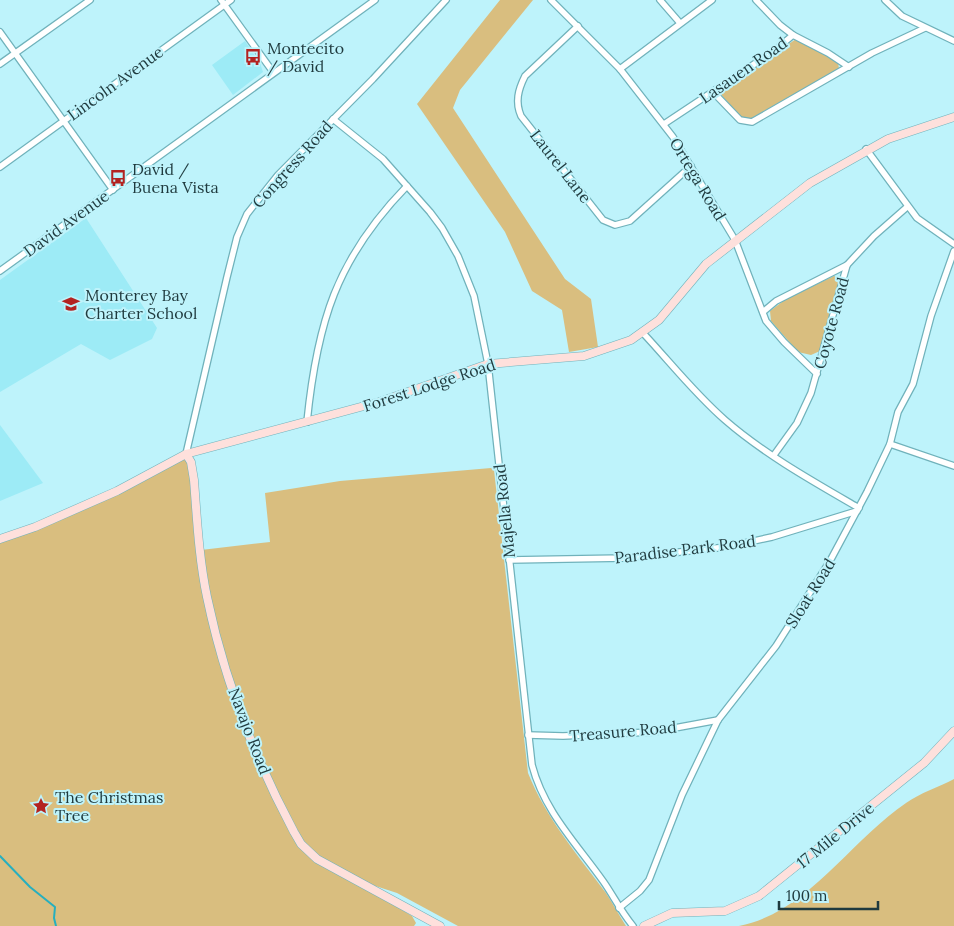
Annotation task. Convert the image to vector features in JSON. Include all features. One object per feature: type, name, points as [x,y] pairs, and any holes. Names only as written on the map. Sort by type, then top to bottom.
[{"type":"street","points":[[0,64],[90,0]]},
{"type":"street","name":"Lincoln Avenue","points":[[0,167],[222,2],[231,0]]},
{"type":"street","name":"David Avenue","points":[[0,271],[375,0]]},
{"type":"street","name":"Congress Road","points":[[186,454],[227,277],[242,225],[251,207],[265,189],[373,79],[446,0]]},
{"type":"street","name":"Ortega Road","points":[[551,0],[620,69],[664,124],[735,240],[747,266],[763,312],[774,332],[817,374]]},
{"type":"street","points":[[660,0],[680,24]]},
{"type":"street","points":[[620,69],[712,0]]},
{"type":"street","points":[[756,0],[780,25],[793,35]]},
{"type":"street","points":[[888,1],[902,16],[954,41]]},
{"type":"street","points":[[222,2],[273,72]]},
{"type":"street","name":"Laurel Lane","points":[[578,26],[525,76],[520,85],[517,102],[521,116],[603,220],[615,225],[630,221],[691,166]]},
{"type":"street","points":[[713,92],[740,120],[748,123],[904,36],[925,28]]},
{"type":"street","points":[[0,32],[113,190]]},
{"type":"street","name":"Lasauen Road","points":[[664,124],[774,51],[793,35],[828,52],[848,67]]},
{"type":"street","name":"Forest Lodge Road","points":[[0,539],[35,527],[117,492],[186,454],[379,402],[488,364],[584,356],[618,346],[643,334],[660,320],[706,264],[810,183],[866,149],[898,134],[954,117]]},
{"type":"street","name":"Majella Road","points":[[333,119],[382,159],[407,186],[442,228],[458,256],[476,305],[488,364],[528,735],[535,778],[550,811],[607,886],[619,908],[633,926]]},
{"type":"street","points":[[866,149],[907,207],[917,218],[954,244]]},
{"type":"street","points":[[307,422],[319,339],[333,293],[350,259],[370,227],[407,186]]},
{"type":"street","name":"Coyote Road","points":[[774,454],[806,406],[817,374],[847,266],[874,236],[907,207]]},
{"type":"street","name":"Sloat Road","points":[[619,908],[640,891],[649,880],[682,795],[718,720],[776,646],[816,585],[858,509],[890,444],[898,412],[913,384],[931,316],[954,251]]},
{"type":"street","points":[[763,312],[776,300],[847,266]]},
{"type":"street","points":[[643,334],[723,418],[799,472],[858,509]]},
{"type":"street","points":[[890,444],[954,466]]},
{"type":"street","name":"Navajo Road","points":[[186,454],[191,462],[194,480],[207,596],[223,658],[251,740],[294,832],[301,844],[317,859],[440,926]]},
{"type":"street","name":"Paradise Park Road","points":[[509,560],[625,558],[726,547],[772,537],[858,509]]},
{"type":"street","name":"Treasure Road","points":[[528,735],[563,736],[653,732],[718,720]]},
{"type":"street","name":"17 Mile Drive","points":[[644,926],[672,913],[715,912],[732,909],[759,896],[924,763],[954,731]]},
{"type":"shaded area","points":[[500,0],[533,0],[460,90],[453,108],[565,279],[591,299],[598,347],[569,352],[562,310],[532,291],[505,232],[417,104]]},
{"type":"shaded area","points":[[796,39],[838,62],[839,69],[750,119],[741,118],[719,92]]},
{"type":"shaded area","points":[[245,41],[260,63],[263,72],[233,95],[212,65]]},
{"type":"shaded area","name":"Monterey Bay Charter School","points":[[86,218],[157,328],[152,339],[110,360],[81,344],[0,392],[0,280]]},
{"type":"shaded area","points":[[834,276],[840,278],[820,351],[811,355],[798,352],[771,321],[770,311],[786,299]]},
{"type":"shaded area","points":[[0,425],[43,483],[0,501]]},
{"type":"shaded area","points":[[186,454],[191,462],[201,550],[270,542],[265,493],[340,481],[491,468],[494,470],[528,773],[553,820],[606,893],[626,926],[458,926],[397,893],[351,878],[412,916],[416,923],[414,926],[0,926],[0,539],[35,527]]},
{"type":"shaded area","points":[[954,779],[954,926],[739,926],[763,919],[786,906],[827,874],[886,818],[917,796]]},
{"type":"waterway","points":[[0,856],[30,887],[55,907],[54,918],[56,926]]},
{"type":"place","name":"Montecito / David","points":[[253,57]]},
{"type":"place","name":"David / Buena Vista","points":[[118,178]]},
{"type":"place","name":"Monterey Bay Charter School","points":[[71,304]]},
{"type":"place","name":"The Christmas Tree","points":[[41,806]]}]
